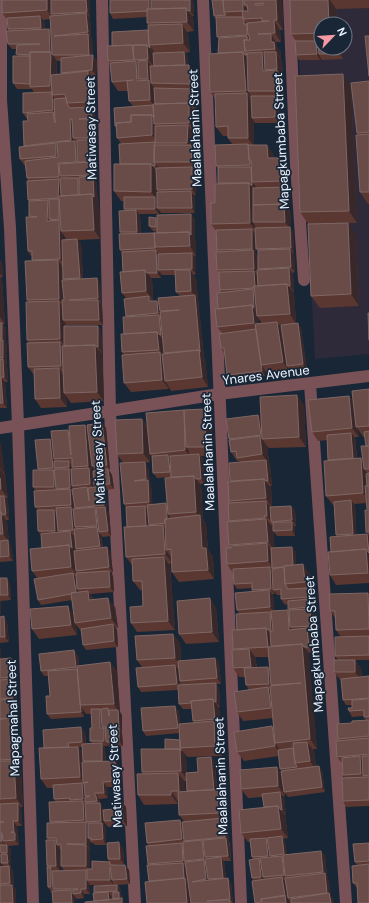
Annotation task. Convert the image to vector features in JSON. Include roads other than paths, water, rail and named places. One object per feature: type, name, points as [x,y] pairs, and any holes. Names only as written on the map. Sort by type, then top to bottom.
[{"type":"street","name":"Mapagmahal Street","points":[[1,0],[1,100],[10,228],[18,425],[33,903]]},
{"type":"street","name":"Matiwasay Street","points":[[102,0],[110,412],[136,903]]},
{"type":"street","name":"Maalalahanin Street","points":[[203,0],[241,903]]},
{"type":"street","name":"Mapagkumbaba Street","points":[[289,0],[296,164],[304,280]]},
{"type":"street","name":"Ynares Avenue","points":[[0,428],[219,394],[369,376]]},
{"type":"street","name":"Mapagkumbaba Street","points":[[310,384],[346,903]]}]
